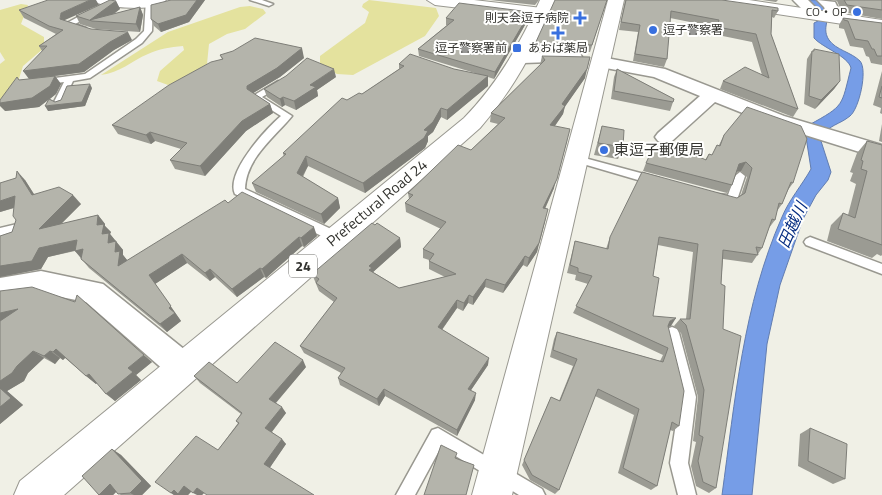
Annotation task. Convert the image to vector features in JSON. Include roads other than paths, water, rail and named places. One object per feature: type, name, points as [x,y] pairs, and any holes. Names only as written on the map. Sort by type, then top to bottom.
[{"type":"street","points":[[435,0],[545,7]]},
{"type":"street","points":[[495,484],[616,0]]},
{"type":"street","points":[[718,0],[882,25]]},
{"type":"street","points":[[800,0],[809,8],[811,14]]},
{"type":"street","points":[[824,0],[830,5],[834,18]]},
{"type":"street","points":[[107,2],[153,1]]},
{"type":"street","name":"Prefectural Road 24","points":[[34,495],[472,123],[523,58],[545,7]]},
{"type":"street","points":[[523,58],[601,60],[659,73],[800,127],[882,152]]},
{"type":"street","points":[[665,136],[713,94]]},
{"type":"street","points":[[0,289],[41,282],[93,292],[184,368]]},
{"type":"lane","points":[[254,0],[269,4]]},
{"type":"lane","points":[[36,82],[87,76],[148,31],[153,1]]},
{"type":"lane","points":[[89,31],[76,28],[70,24],[107,2]]},
{"type":"lane","points":[[59,102],[70,78]]},
{"type":"lane","points":[[284,81],[256,97],[287,116],[266,135],[243,173],[238,186],[239,191],[325,231],[336,238]]},
{"type":"lane","points":[[577,159],[671,185]]},
{"type":"lane","points":[[706,193],[732,200],[740,176]]},
{"type":"lane","points":[[0,233],[17,228]]},
{"type":"lane","points":[[810,242],[882,270]]},
{"type":"lane","points":[[672,333],[688,397],[679,464],[687,495]]},
{"type":"lane","points":[[405,495],[438,436],[495,484],[536,495]]},
{"type":"water","name":"田越川","points":[[805,0],[819,0],[824,6],[827,11],[826,35],[832,43],[860,61],[863,81],[859,98],[850,116],[831,127],[820,138],[831,172],[828,180],[816,195],[803,219],[780,285],[767,344],[752,495],[722,495],[736,389],[749,319],[758,284],[785,211],[811,169],[806,137],[809,125],[840,104],[851,68],[845,60],[814,38],[814,23],[818,21],[818,12]]},
{"type":"place","name":"CO・OP","points":[[857,12]]},
{"type":"place","name":"則天会逗子病院","points":[[580,18]]},
{"type":"place","name":"逗子警察署","points":[[653,30]]},
{"type":"place","name":"あおば薬局","points":[[558,33]]},
{"type":"place","name":"逗子警察署前","points":[[517,48]]},
{"type":"place","name":"東逗子郵便局","points":[[604,150]]}]
